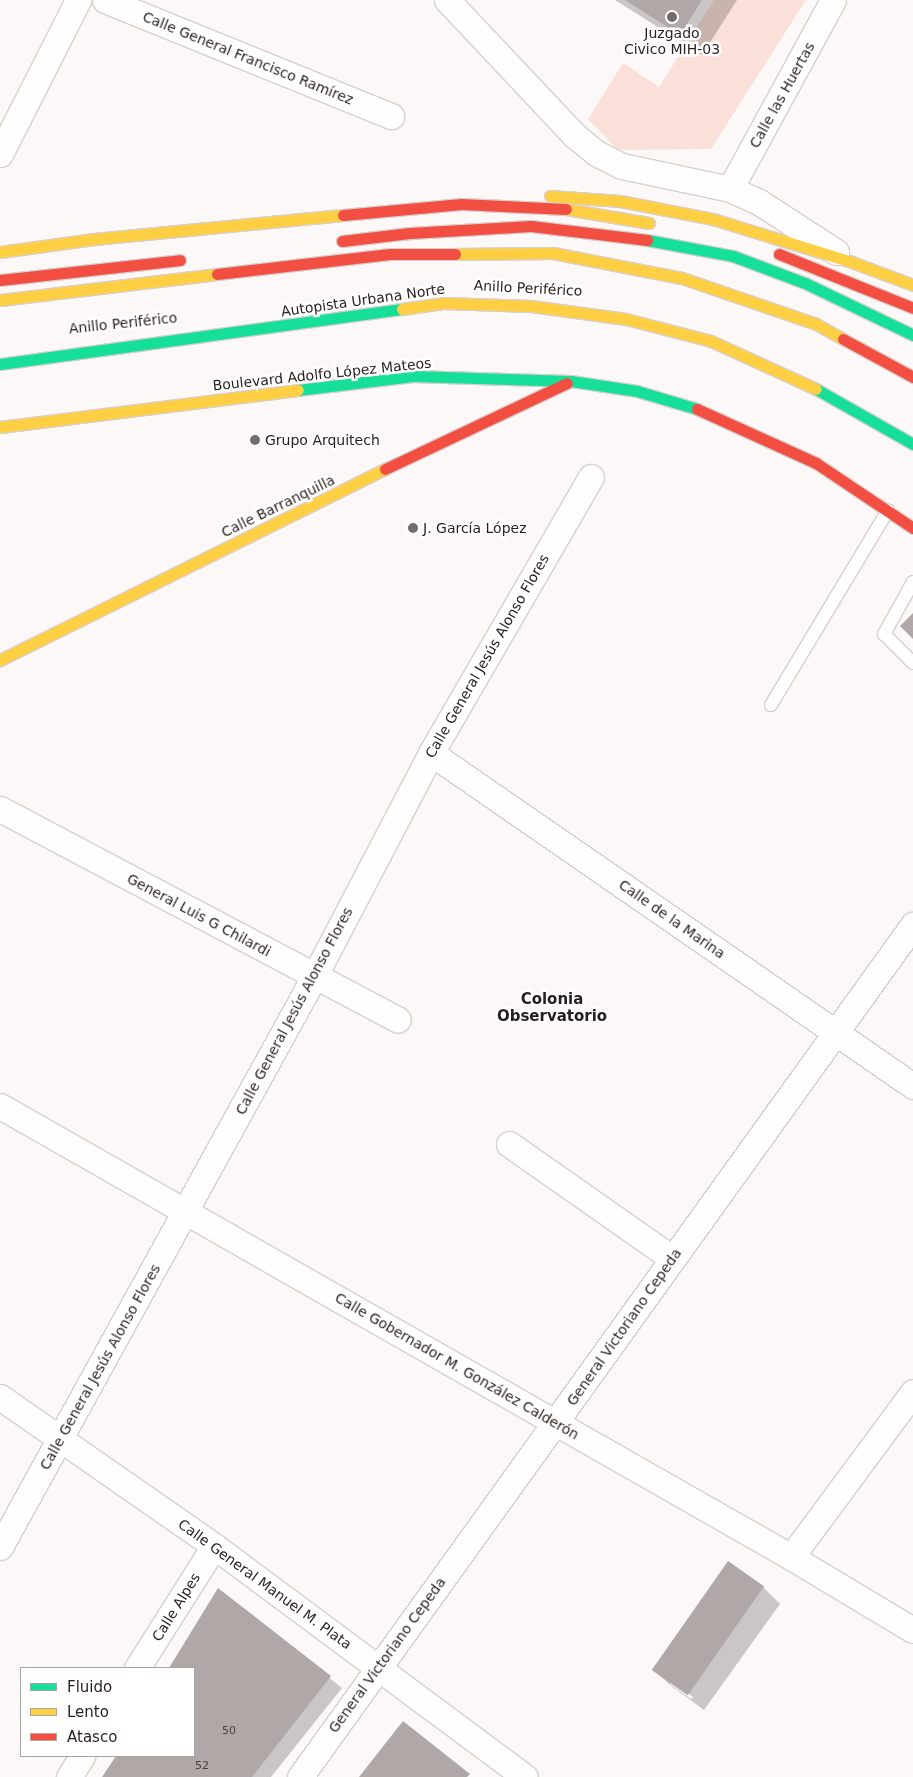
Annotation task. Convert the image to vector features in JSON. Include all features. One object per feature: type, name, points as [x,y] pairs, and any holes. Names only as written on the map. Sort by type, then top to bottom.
[{"type":"main road","points":[[0,240],[453,193],[522,194]]},
{"type":"main road","points":[[542,195],[620,201],[713,219],[849,261],[913,285]]},
{"type":"main road","points":[[0,252],[94,239],[461,204],[560,208],[658,225]]},
{"type":"main road","points":[[333,242],[410,232],[531,226],[627,236],[732,256],[805,283],[913,335]]},
{"type":"main road","points":[[765,250],[865,286],[913,308]]},
{"type":"main road","points":[[0,300],[390,254],[553,253],[682,278],[743,298],[816,324],[913,377]]},
{"type":"main road","points":[[0,280],[197,258]]},
{"type":"main road","name":"Anillo Periférico","points":[[0,353],[479,298],[608,308],[675,320],[746,344]]},
{"type":"main road","name":"Autopista Urbana Norte","points":[[0,364],[443,303],[531,306],[626,319],[711,341],[828,394],[913,444]]},
{"type":"main road","name":"Boulevard Adolfo López Mateos","points":[[0,427],[413,376],[571,381],[637,391],[714,414],[816,463],[913,528]]},
{"type":"main road","name":"Calle Barranquilla","points":[[0,660],[444,440],[571,381]]},
{"type":"street","points":[[0,154],[78,0]]},
{"type":"street","name":"Calle General Francisco Ramírez","points":[[106,0],[391,116]]},
{"type":"street","points":[[447,0],[574,134],[596,153],[622,166],[730,189],[758,202],[849,261]]},
{"type":"street","name":"Calle las Huertas","points":[[730,189],[833,0]]},
{"type":"street","name":"Calle General Jesús Alonso Flores","points":[[0,1547],[314,977],[431,753],[591,477]]},
{"type":"street","name":"Calle de la Marina","points":[[431,753],[913,1086]]},
{"type":"street","name":"General Luis G Chilardi","points":[[0,809],[398,1020]]},
{"type":"street","name":"General Victoriano Cepeda","points":[[300,1777],[913,925]]},
{"type":"street","name":"Calle Gobernador M. González Calderón","points":[[0,1106],[187,1210],[791,1557],[913,1630]]},
{"type":"street","points":[[509,1144],[672,1258]]},
{"type":"street","points":[[791,1557],[913,1392]]},
{"type":"street","name":"Calle General Manuel M. Plata","points":[[0,1397],[214,1546],[525,1777]]},
{"type":"street","name":"Calle Alpes","points":[[138,1667],[214,1546]]},
{"type":"street","points":[[69,1777],[81,1757]]},
{"type":"lane","points":[[771,705],[888,510]]},
{"type":"lane","points":[[913,582],[884,634],[913,663]]},
{"type":"shaded area","points":[[714,0],[806,0],[711,149],[618,150],[588,119],[623,63],[659,87]]},
{"type":"building","name":"Juzgado Civico MIH-03","points":[[625,0],[702,0],[680,35]]},
{"type":"building","points":[[913,613],[913,639],[900,626]]},
{"type":"building","points":[[728,1561],[764,1586],[688,1695],[652,1670]]},
{"type":"building","points":[[218,1588],[331,1676],[252,1777],[102,1777],[115,1757],[195,1757],[195,1667],[170,1667]]},
{"type":"building","points":[[403,1721],[470,1774],[467,1777],[359,1777]]},
{"type":"traffic: fast","points":[[647,240],[733,256],[805,283],[913,335]]},
{"type":"traffic: fast","points":[[0,364],[402,309]]},
{"type":"traffic: fast","points":[[298,390],[413,376],[571,381],[637,391],[697,409]]},
{"type":"traffic: fast","points":[[816,389],[913,444]]},
{"type":"traffic: slow","points":[[550,196],[620,201],[713,219],[849,261],[913,285]]},
{"type":"traffic: slow","points":[[566,209],[649,223]]},
{"type":"traffic: slow","points":[[0,252],[94,239],[343,215]]},
{"type":"traffic: slow","points":[[455,254],[553,253],[682,278],[816,324],[843,339]]},
{"type":"traffic: slow","points":[[0,300],[217,274]]},
{"type":"traffic: slow","points":[[402,309],[443,303],[531,306],[626,319],[711,341],[816,389]]},
{"type":"traffic: slow","points":[[0,427],[298,390]]},
{"type":"traffic: slow","points":[[0,660],[385,469]]},
{"type":"traffic: jam","points":[[343,215],[461,204],[566,209]]},
{"type":"traffic: jam","points":[[342,241],[410,233],[531,226],[647,240]]},
{"type":"traffic: jam","points":[[217,274],[390,254],[455,254]]},
{"type":"traffic: jam","points":[[779,254],[913,308]]},
{"type":"traffic: jam","points":[[0,280],[180,260]]},
{"type":"traffic: jam","points":[[843,339],[913,377]]},
{"type":"traffic: jam","points":[[385,469],[567,383]]},
{"type":"traffic: jam","points":[[697,409],[816,463],[913,528]]},
{"type":"place","name":"Juzgado Civico MIH-03","points":[[672,17]]},
{"type":"place","name":"Grupo Arquitech","points":[[255,440]]},
{"type":"place","name":"J. García López","points":[[413,528]]},
{"type":"district","name":"Colonia Observatorio","points":[[552,1008]]}]
